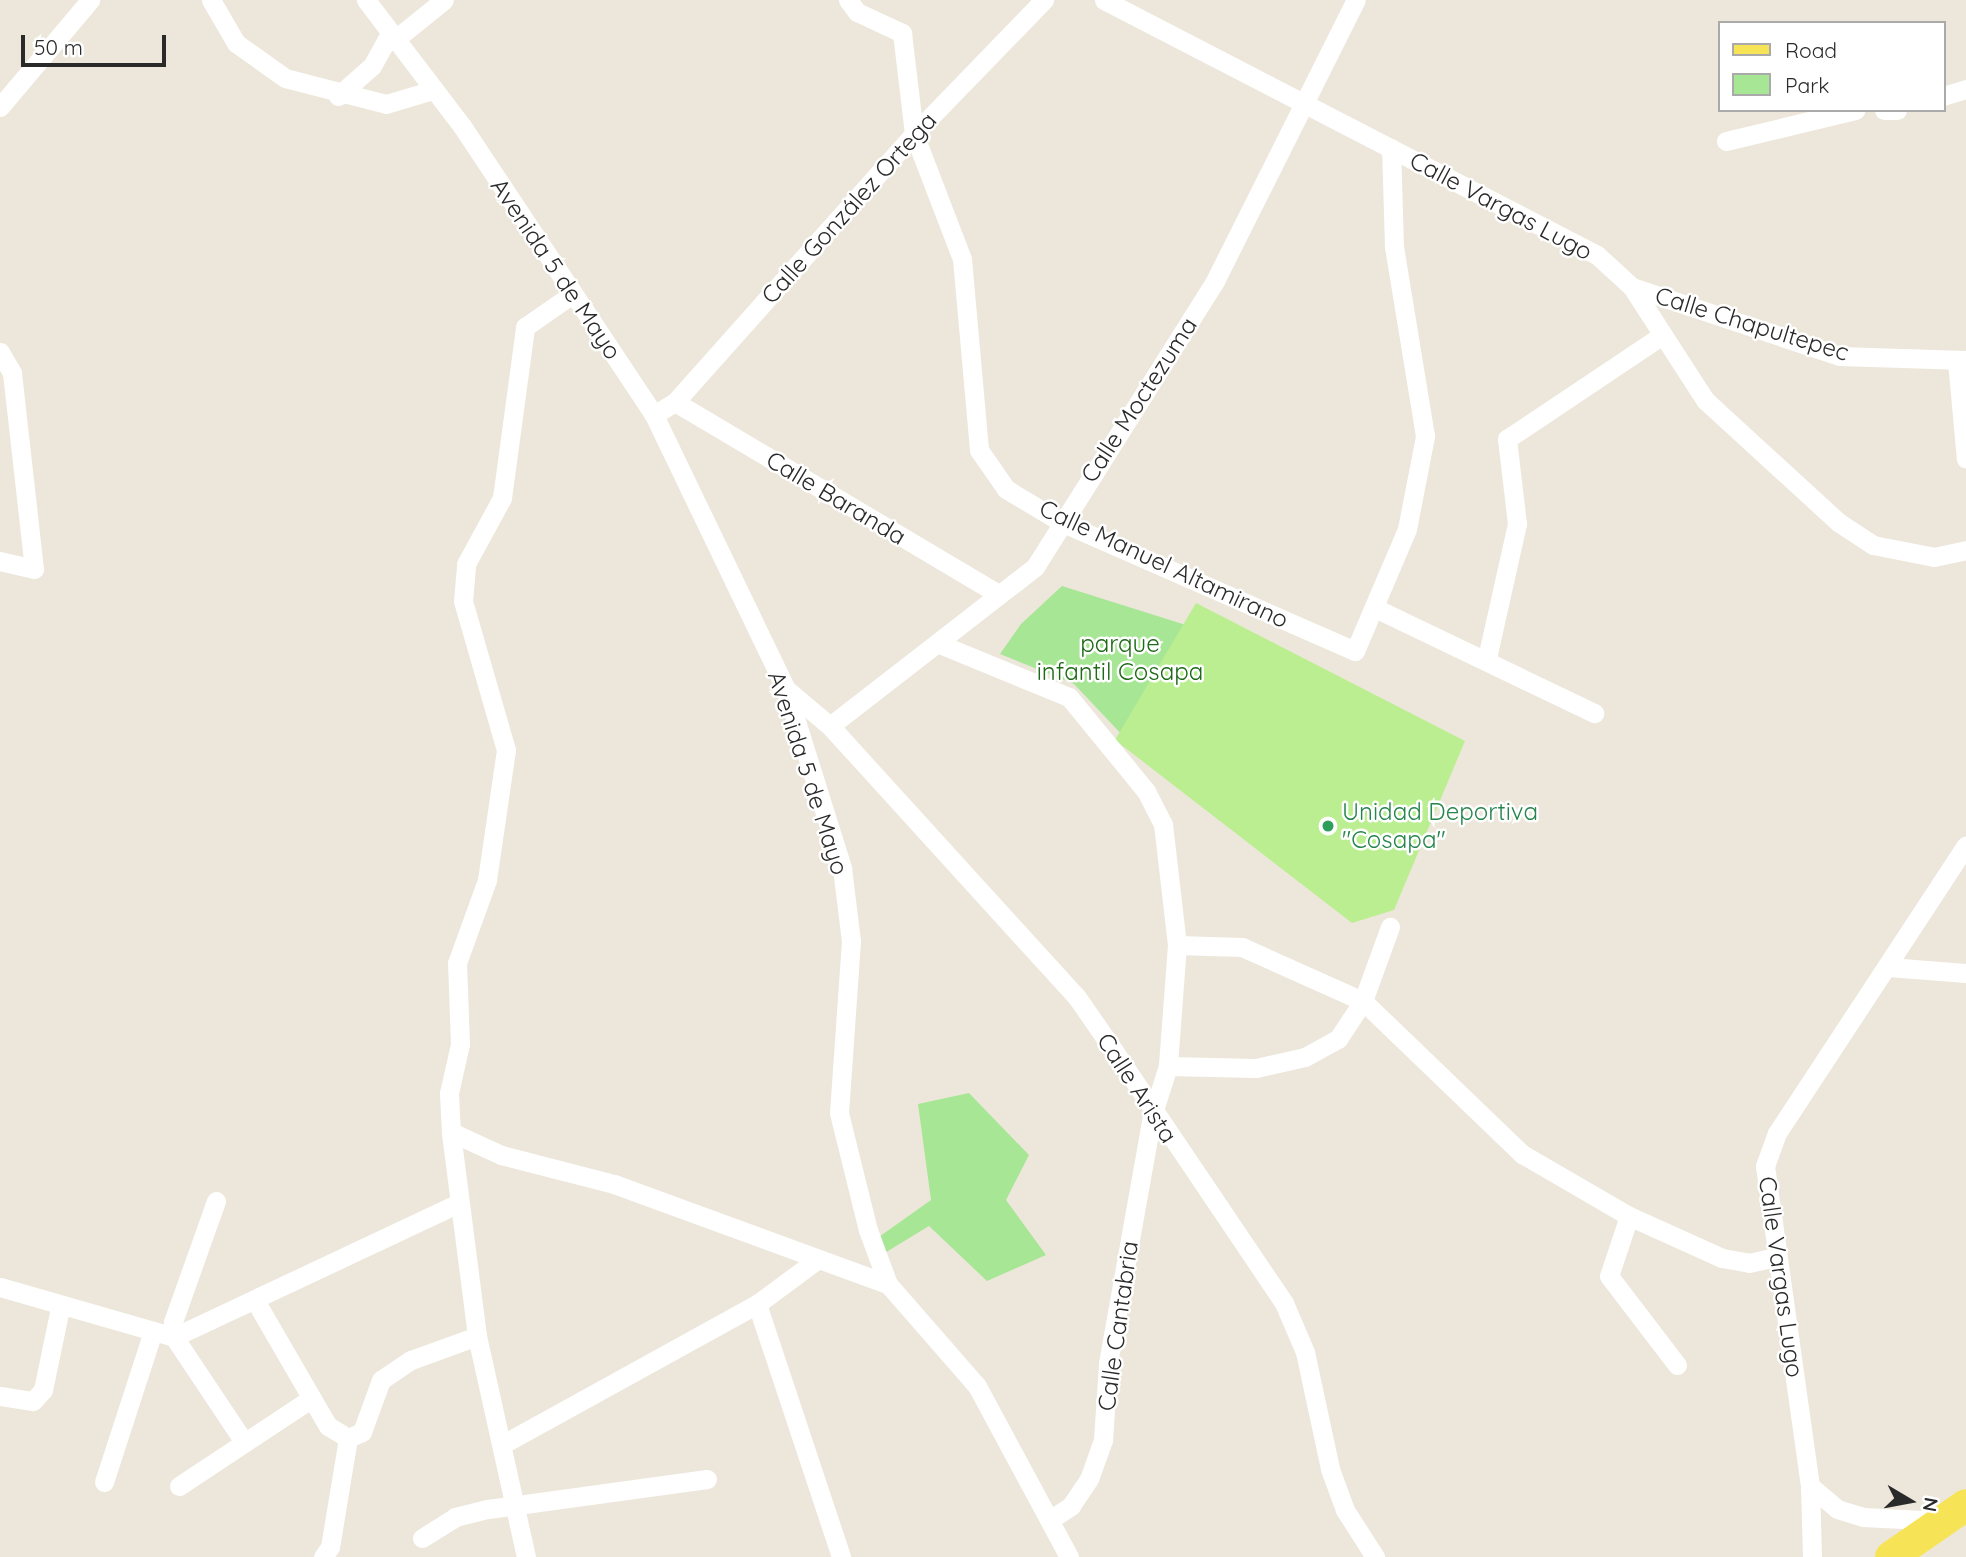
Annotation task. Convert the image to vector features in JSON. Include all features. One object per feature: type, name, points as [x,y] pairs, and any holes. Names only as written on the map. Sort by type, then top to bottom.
[{"type":"main road","points":[[1899,1555],[1954,1513]]},
{"type":"street","points":[[0,107],[6,88],[90,0]]},
{"type":"street","points":[[211,0],[236,43],[285,78],[338,96],[386,104],[433,90]]},
{"type":"street","name":"Avenida 5 de Mayo","points":[[366,0],[391,38],[433,90],[654,415],[786,690],[842,868],[851,942],[839,1113],[888,1284],[977,1386],[1051,1519],[1069,1557]]},
{"type":"street","points":[[338,96],[373,66],[391,38],[444,0]]},
{"type":"street","name":"Calle Manuel Altamirano","points":[[848,0],[857,12],[902,33],[914,134],[962,259],[979,450],[1006,489],[1061,522],[1355,651],[1377,609]]},
{"type":"street","name":"Calle González Ortega","points":[[654,415],[675,402],[914,134],[1044,0]]},
{"type":"street","name":"Calle Vargas Lugo","points":[[1104,0],[1304,107],[1391,148],[1597,255],[1632,287],[1661,336],[1705,400],[1838,522],[1872,545],[1934,557],[1966,550]]},
{"type":"street","name":"Calle Moctezuma","points":[[830,726],[942,645],[998,594],[1035,567],[1215,281],[1356,0]]},
{"type":"street","points":[[1945,95],[1966,89]]},
{"type":"street","points":[[1726,141],[1847,112]]},
{"type":"street","points":[[1391,148],[1394,247],[1424,436],[1407,529],[1377,609],[1487,658],[1594,713]]},
{"type":"street","name":"Calle Chapultepec","points":[[1632,287],[1839,355],[1962,361]]},
{"type":"street","points":[[526,1557],[505,1443],[477,1336],[459,1203],[449,1093],[460,1044],[457,963],[487,880],[506,750],[464,601],[466,564],[502,498],[525,327],[571,295]]},
{"type":"street","points":[[1487,658],[1517,524],[1507,439],[1661,336]]},
{"type":"street","points":[[0,352],[12,373],[34,569],[0,561]]},
{"type":"street","points":[[1962,361],[1966,459]]},
{"type":"street","name":"Calle Baranda","points":[[675,402],[998,594]]},
{"type":"street","name":"Calle Cantabria","points":[[942,645],[1069,697],[1146,791],[1163,824],[1177,945],[1168,1066],[1152,1116],[1108,1363],[1103,1440],[1089,1479],[1071,1506],[1051,1519]]},
{"type":"street","name":"Calle Arista","points":[[786,690],[830,726],[1076,996],[1152,1116],[1284,1303],[1305,1352],[1341,1500],[1375,1557]]},
{"type":"street","name":"Calle Vargas Lugo","points":[[1812,1557],[1810,1486],[1765,1166],[1777,1133],[1889,967],[1966,845]]},
{"type":"street","points":[[1168,1066],[1255,1068],[1304,1058],[1338,1040],[1363,1001],[1390,927]]},
{"type":"street","points":[[1177,945],[1242,947],[1363,1001],[1521,1154],[1629,1216],[1722,1258],[1749,1263],[1776,1257]]},
{"type":"street","points":[[1889,967],[1966,973]]},
{"type":"street","points":[[452,1132],[501,1155],[614,1184],[814,1262],[888,1284]]},
{"type":"street","points":[[216,1201],[173,1322],[174,1337],[242,1439]]},
{"type":"street","points":[[0,1287],[60,1308],[152,1334],[174,1337],[256,1302],[459,1203]]},
{"type":"street","points":[[1629,1216],[1609,1276],[1677,1365]]},
{"type":"street","points":[[505,1443],[757,1304],[814,1262]]},
{"type":"street","points":[[256,1302],[328,1426],[348,1438]]},
{"type":"street","points":[[757,1304],[841,1557]]},
{"type":"street","points":[[0,1396],[33,1401],[43,1390],[60,1308]]},
{"type":"street","points":[[104,1482],[152,1334]]},
{"type":"street","points":[[348,1438],[362,1432],[380,1380],[411,1360],[477,1336]]},
{"type":"street","points":[[179,1486],[242,1439],[312,1398]]},
{"type":"street","points":[[323,1557],[330,1547],[348,1438]]},
{"type":"street","points":[[422,1538],[455,1517],[706,1479]]},
{"type":"street","points":[[1810,1486],[1837,1509],[1863,1517],[1954,1513]]},
{"type":"green space","name":"parque infantil Cosapa","points":[[1062,586],[1189,626],[1126,739],[1074,684],[1000,654],[1021,624]]},
{"type":"green space","name":"Unidad Deportiva \"Cosapa\"","points":[[1196,603],[1465,741],[1394,910],[1352,923],[1115,740]]},
{"type":"green space","points":[[969,1093],[1029,1155],[1006,1200],[1046,1255],[987,1281],[929,1226],[883,1254],[876,1239],[931,1200],[918,1104]]},
{"type":"place","name":"Unidad Deportiva \"Cosapa\"","points":[[1328,826]]}]
